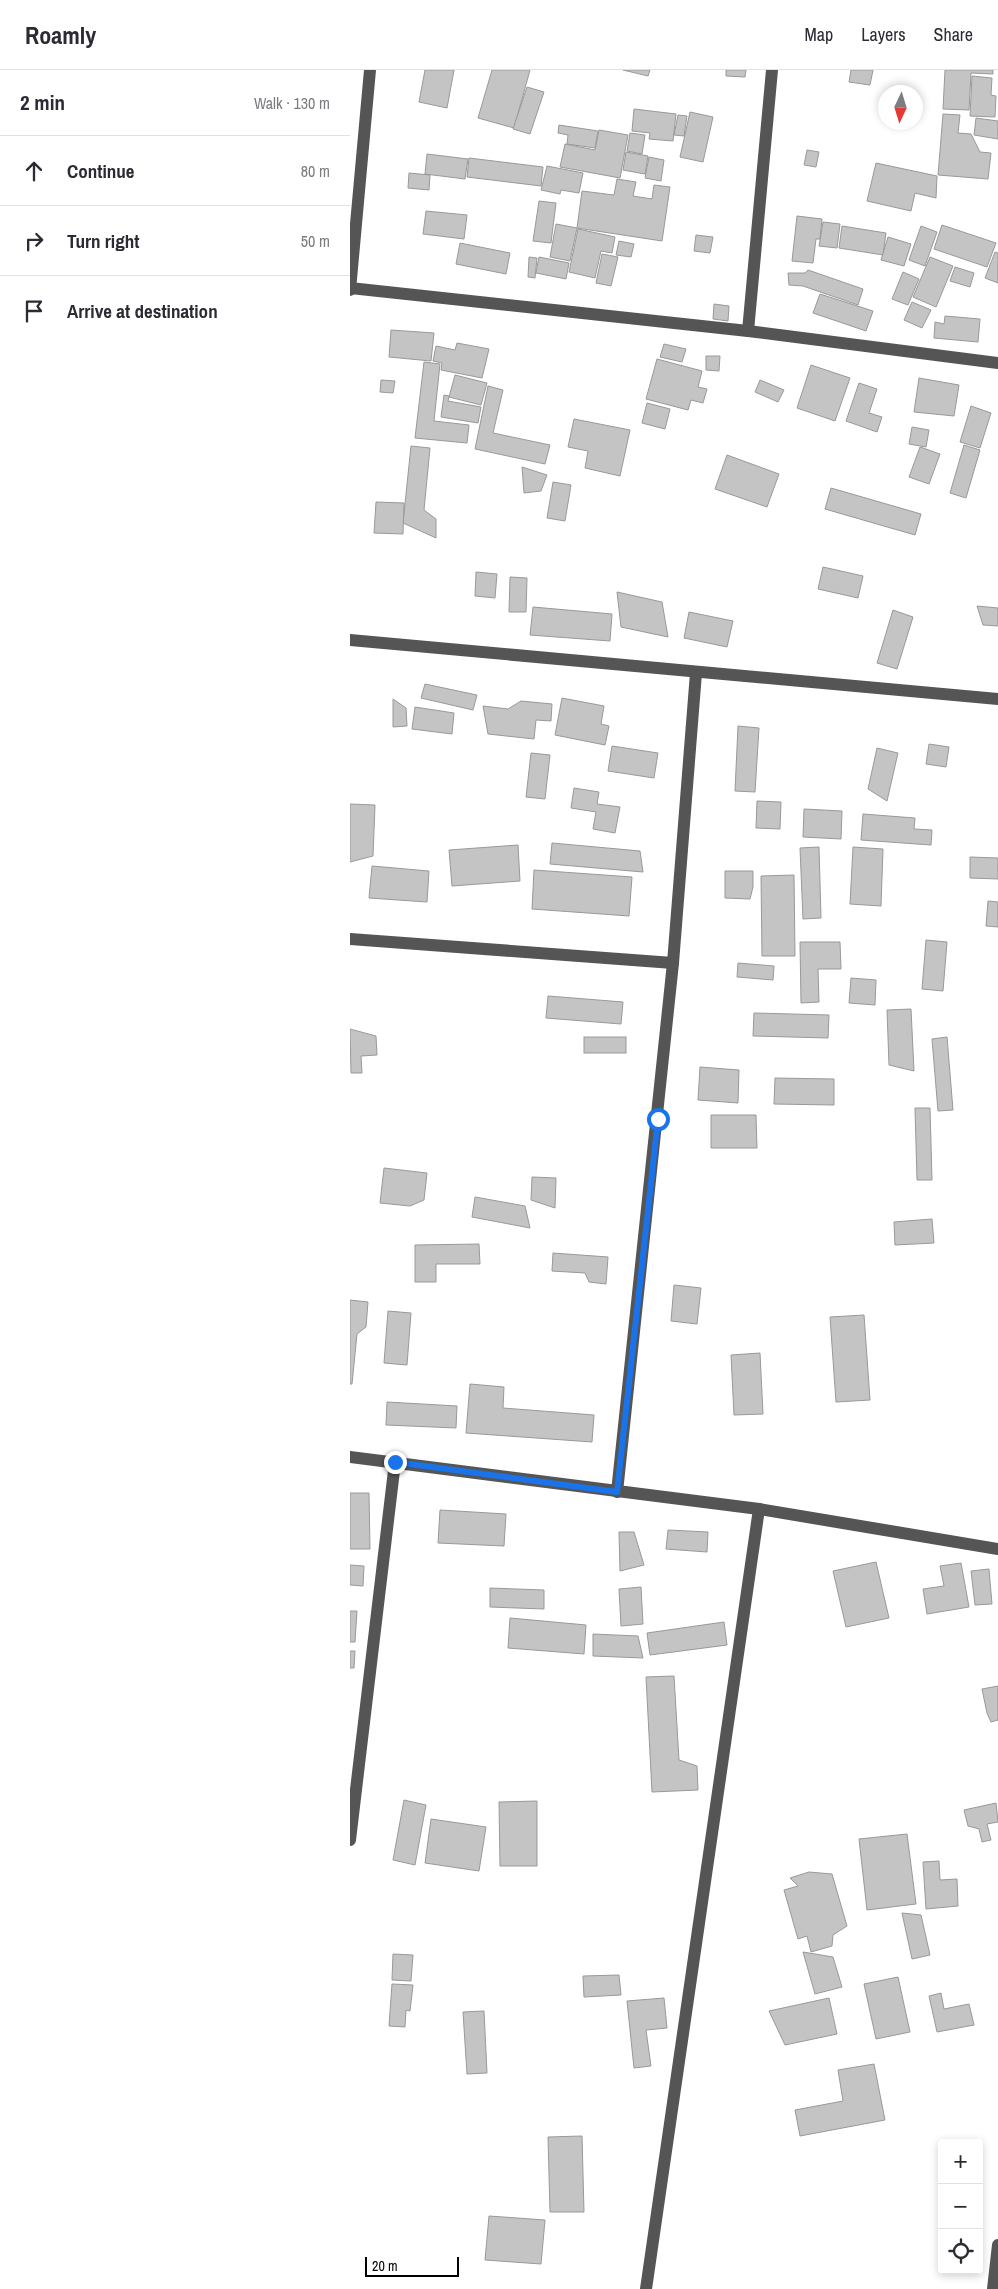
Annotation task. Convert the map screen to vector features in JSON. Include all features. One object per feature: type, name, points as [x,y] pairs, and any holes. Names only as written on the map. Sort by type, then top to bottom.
[{"type":"street","points":[[370,70],[350,289],[748,331],[998,363]]},
{"type":"street","points":[[748,331],[772,70]]},
{"type":"street","points":[[350,640],[998,699]]},
{"type":"street","points":[[617,1492],[673,963],[696,673]]},
{"type":"street","points":[[350,939],[673,963]]},
{"type":"street","points":[[350,1457],[758,1509],[998,1549]]},
{"type":"street","points":[[350,1840],[395,1462]]},
{"type":"street","points":[[646,2289],[758,1509]]},
{"type":"street","points":[[993,2289],[998,2245]]},
{"type":"building","points":[[425,70],[454,70],[447,108],[419,102]]},
{"type":"building","points":[[492,70],[530,70],[514,128],[478,118]]},
{"type":"building","points":[[623,70],[650,70],[648,76]]},
{"type":"building","points":[[726,70],[746,70],[745,77],[726,76]]},
{"type":"building","points":[[851,70],[873,70],[870,85],[849,82]]},
{"type":"building","points":[[945,70],[993,70],[993,74],[971,73],[969,110],[943,109]]},
{"type":"building","points":[[972,76],[992,78],[991,95],[996,96],[995,117],[970,116]]},
{"type":"building","points":[[527,87],[544,92],[530,134],[513,129]]},
{"type":"building","points":[[634,109],[676,114],[673,141],[649,139],[650,133],[632,131]]},
{"type":"building","points":[[690,112],[713,117],[703,162],[680,157]]},
{"type":"building","points":[[943,114],[960,115],[958,133],[971,134],[980,152],[991,153],[988,179],[938,175]]},
{"type":"building","points":[[678,115],[687,116],[684,136],[674,135]]},
{"type":"building","points":[[976,118],[998,121],[998,139],[974,135]]},
{"type":"building","points":[[559,125],[598,131],[595,148],[567,144],[568,135],[558,133]]},
{"type":"building","points":[[599,130],[628,135],[620,178],[560,167],[565,144],[595,150]]},
{"type":"building","points":[[630,133],[645,135],[642,154],[627,151]]},
{"type":"building","points":[[807,150],[819,152],[816,167],[804,165]]},
{"type":"building","points":[[626,152],[648,156],[645,174],[623,170]]},
{"type":"building","points":[[427,154],[468,159],[465,179],[425,174]]},
{"type":"building","points":[[649,157],[664,160],[661,181],[645,178]]},
{"type":"building","points":[[469,158],[543,167],[541,186],[467,177]]},
{"type":"building","points":[[876,163],[937,176],[936,198],[915,193],[911,211],[867,201]]},
{"type":"building","points":[[547,166],[583,173],[579,193],[561,190],[560,194],[541,190]]},
{"type":"building","points":[[409,173],[430,175],[429,190],[408,188]]},
{"type":"building","points":[[617,179],[636,182],[633,196],[652,199],[654,185],[670,187],[662,241],[577,228],[582,191],[614,195]]},
{"type":"building","points":[[539,201],[556,203],[551,243],[533,241]]},
{"type":"building","points":[[426,211],[467,215],[464,239],[423,234]]},
{"type":"building","points":[[797,216],[822,219],[820,239],[816,239],[813,263],[792,261]]},
{"type":"building","points":[[823,222],[840,224],[837,248],[819,246]]},
{"type":"building","points":[[556,224],[577,228],[570,261],[550,257]]},
{"type":"building","points":[[942,225],[996,243],[987,267],[934,249]]},
{"type":"building","points":[[842,226],[886,233],[883,255],[839,248]]},
{"type":"building","points":[[921,226],[937,232],[925,266],[909,260]]},
{"type":"building","points":[[578,229],[615,237],[612,253],[601,251],[595,278],[569,272]]},
{"type":"building","points":[[696,235],[713,237],[710,253],[694,251]]},
{"type":"building","points":[[888,237],[911,244],[904,266],[881,260]]},
{"type":"building","points":[[619,241],[634,244],[631,257],[616,255]]},
{"type":"building","points":[[460,243],[510,253],[506,274],[456,264]]},
{"type":"building","points":[[995,252],[998,253],[998,283],[985,278]]},
{"type":"building","points":[[602,254],[618,257],[611,286],[596,283]]},
{"type":"building","points":[[529,257],[537,258],[535,278],[528,277]]},
{"type":"building","points":[[539,257],[569,263],[566,279],[536,273]]},
{"type":"building","points":[[930,257],[953,266],[936,307],[913,297]]},
{"type":"building","points":[[955,267],[974,273],[970,287],[950,281]]},
{"type":"building","points":[[808,270],[863,289],[858,305],[803,286],[789,285],[788,273],[805,273]]},
{"type":"building","points":[[903,272],[919,279],[908,305],[892,299]]},
{"type":"building","points":[[820,294],[873,311],[866,331],[813,313]]},
{"type":"building","points":[[912,302],[931,310],[922,328],[904,320]]},
{"type":"building","points":[[714,304],[729,306],[728,321],[713,319]]},
{"type":"building","points":[[945,316],[980,319],[978,342],[934,338],[935,322],[944,324]]},
{"type":"building","points":[[391,330],[434,333],[431,361],[389,357]]},
{"type":"building","points":[[457,343],[489,349],[482,378],[441,370],[442,363],[433,361],[436,346],[455,350]]},
{"type":"building","points":[[664,344],[686,349],[682,362],[660,357]]},
{"type":"building","points":[[706,356],[720,356],[719,371],[706,370]]},
{"type":"building","points":[[657,359],[702,371],[698,387],[707,389],[703,403],[691,400],[688,410],[646,399]]},
{"type":"building","points":[[424,362],[440,364],[434,421],[469,425],[467,443],[415,438]]},
{"type":"building","points":[[811,365],[850,378],[835,421],[797,408]]},
{"type":"building","points":[[455,375],[487,383],[481,405],[449,397]]},
{"type":"building","points":[[919,378],[959,385],[954,416],[914,412]]},
{"type":"building","points":[[381,380],[395,381],[393,393],[380,392]]},
{"type":"building","points":[[760,380],[784,390],[778,402],[755,392]]},
{"type":"building","points":[[859,383],[877,389],[869,413],[882,417],[877,432],[846,421]]},
{"type":"building","points":[[488,386],[503,390],[493,433],[550,445],[545,464],[475,449]]},
{"type":"building","points":[[444,395],[449,396],[448,401],[481,407],[478,423],[441,417]]},
{"type":"building","points":[[647,403],[670,409],[665,429],[642,423]]},
{"type":"building","points":[[971,406],[991,413],[980,448],[960,442]]},
{"type":"building","points":[[574,419],[630,430],[620,476],[585,468],[588,451],[568,447]]},
{"type":"building","points":[[912,427],[929,430],[926,447],[909,444]]},
{"type":"building","points":[[964,445],[980,450],[966,498],[950,493]]},
{"type":"building","points":[[411,446],[430,448],[424,510],[436,519],[436,538],[403,523]]},
{"type":"building","points":[[920,447],[940,454],[929,484],[909,477]]},
{"type":"building","points":[[727,455],[779,474],[767,507],[715,489]]},
{"type":"building","points":[[522,467],[547,475],[541,491],[524,493]]},
{"type":"building","points":[[553,482],[571,485],[565,521],[547,518]]},
{"type":"building","points":[[831,488],[921,514],[915,535],[825,509]]},
{"type":"building","points":[[376,502],[404,503],[403,534],[374,533]]},
{"type":"building","points":[[823,567],[863,576],[858,598],[818,589]]},
{"type":"building","points":[[476,572],[497,574],[495,598],[475,596]]},
{"type":"building","points":[[510,577],[527,578],[526,612],[509,612]]},
{"type":"building","points":[[617,592],[662,602],[668,637],[621,627]]},
{"type":"building","points":[[977,606],[998,608],[998,626],[983,625]]},
{"type":"building","points":[[533,607],[612,614],[610,641],[530,635]]},
{"type":"building","points":[[893,610],[913,617],[897,669],[877,663]]},
{"type":"building","points":[[689,612],[733,621],[727,647],[684,638]]},
{"type":"building","points":[[425,684],[477,695],[473,710],[421,698]]},
{"type":"building","points":[[562,698],[604,706],[601,724],[609,726],[605,745],[555,735]]},
{"type":"building","points":[[393,699],[406,708],[407,726],[393,727]]},
{"type":"building","points":[[521,701],[552,704],[551,721],[536,720],[534,739],[488,734],[483,706],[508,709]]},
{"type":"building","points":[[415,707],[454,713],[452,734],[412,729]]},
{"type":"building","points":[[738,726],[759,728],[755,792],[735,791]]},
{"type":"building","points":[[929,744],[949,747],[946,767],[926,764]]},
{"type":"building","points":[[612,746],[658,753],[654,778],[608,771]]},
{"type":"building","points":[[877,748],[898,753],[887,801],[868,789]]},
{"type":"building","points":[[531,753],[550,755],[545,799],[526,797]]},
{"type":"building","points":[[574,788],[599,792],[597,804],[620,807],[615,833],[593,829],[596,812],[571,808]]},
{"type":"building","points":[[757,801],[781,802],[780,829],[756,828]]},
{"type":"building","points":[[350,804],[375,805],[373,856],[350,862]]},
{"type":"building","points":[[804,809],[842,811],[841,839],[803,837]]},
{"type":"building","points":[[863,814],[915,818],[914,829],[932,830],[931,845],[861,840]]},
{"type":"building","points":[[552,843],[640,851],[643,872],[550,864]]},
{"type":"building","points":[[518,845],[520,881],[452,886],[449,850]]},
{"type":"building","points":[[819,847],[821,918],[803,919],[800,848]]},
{"type":"building","points":[[853,847],[883,849],[881,906],[850,904]]},
{"type":"building","points":[[970,857],[998,858],[998,879],[970,878]]},
{"type":"building","points":[[372,866],[429,871],[427,902],[369,898]]},
{"type":"building","points":[[534,870],[632,877],[629,916],[532,909]]},
{"type":"building","points":[[725,871],[753,871],[753,887],[750,899],[725,898]]},
{"type":"building","points":[[794,875],[795,956],[762,956],[761,876]]},
{"type":"building","points":[[988,901],[998,902],[998,927],[986,926]]},
{"type":"building","points":[[926,940],[947,942],[943,991],[922,989]]},
{"type":"building","points":[[800,942],[840,942],[841,969],[818,969],[819,1002],[801,1003]]},
{"type":"building","points":[[738,963],[774,966],[773,980],[737,977]]},
{"type":"building","points":[[851,978],[876,980],[875,1005],[849,1003]]},
{"type":"building","points":[[548,996],[623,1002],[621,1024],[546,1018]]},
{"type":"building","points":[[911,1009],[914,1071],[889,1065],[887,1010]]},
{"type":"building","points":[[754,1013],[829,1015],[828,1038],[753,1036]]},
{"type":"building","points":[[350,1029],[376,1036],[377,1055],[361,1056],[362,1073],[351,1073]]},
{"type":"building","points":[[584,1037],[626,1037],[626,1053],[584,1053]]},
{"type":"building","points":[[947,1037],[953,1110],[938,1111],[932,1039]]},
{"type":"building","points":[[700,1067],[739,1070],[738,1103],[698,1100]]},
{"type":"building","points":[[775,1078],[834,1079],[834,1105],[774,1104]]},
{"type":"building","points":[[915,1108],[930,1108],[932,1180],[917,1180]]},
{"type":"building","points":[[711,1115],[756,1115],[757,1148],[711,1148]]},
{"type":"building","points":[[384,1168],[427,1173],[424,1200],[410,1206],[380,1203]]},
{"type":"building","points":[[532,1177],[556,1178],[555,1208],[531,1200]]},
{"type":"building","points":[[475,1197],[525,1206],[530,1228],[472,1217]]},
{"type":"building","points":[[932,1219],[934,1243],[895,1245],[894,1222]]},
{"type":"building","points":[[479,1244],[480,1264],[436,1264],[436,1282],[415,1282],[415,1245]]},
{"type":"building","points":[[553,1253],[608,1257],[606,1284],[589,1282],[585,1273],[552,1271]]},
{"type":"building","points":[[674,1285],[701,1288],[697,1324],[671,1321]]},
{"type":"building","points":[[350,1300],[368,1302],[366,1327],[357,1334],[352,1384],[350,1384]]},
{"type":"building","points":[[388,1311],[411,1313],[407,1365],[384,1363]]},
{"type":"building","points":[[864,1315],[870,1400],[836,1402],[830,1317]]},
{"type":"building","points":[[760,1353],[763,1414],[734,1415],[731,1355]]},
{"type":"building","points":[[470,1384],[504,1387],[503,1408],[594,1415],[592,1442],[466,1433]]},
{"type":"building","points":[[387,1402],[457,1406],[456,1428],[386,1425]]},
{"type":"building","points":[[350,1493],[369,1493],[370,1549],[350,1549]]},
{"type":"building","points":[[440,1510],[506,1514],[504,1546],[438,1543]]},
{"type":"building","points":[[668,1530],[708,1532],[707,1552],[666,1549]]},
{"type":"building","points":[[619,1532],[634,1532],[644,1565],[620,1571]]},
{"type":"building","points":[[876,1562],[889,1618],[846,1627],[833,1571]]},
{"type":"building","points":[[961,1563],[969,1607],[927,1614],[923,1589],[944,1586],[940,1566]]},
{"type":"building","points":[[350,1565],[364,1566],[363,1586],[350,1585]]},
{"type":"building","points":[[989,1569],[992,1604],[975,1605],[971,1571]]},
{"type":"building","points":[[641,1587],[643,1624],[621,1626],[619,1589]]},
{"type":"building","points":[[490,1588],[544,1590],[544,1609],[490,1607]]},
{"type":"building","points":[[350,1611],[357,1611],[355,1642],[350,1642]]},
{"type":"building","points":[[510,1618],[586,1625],[584,1654],[508,1648]]},
{"type":"building","points":[[724,1622],[727,1645],[650,1655],[647,1633]]},
{"type":"building","points":[[593,1634],[638,1636],[643,1658],[593,1656]]},
{"type":"building","points":[[350,1651],[355,1651],[354,1668],[350,1668]]},
{"type":"building","points":[[674,1676],[679,1760],[697,1766],[698,1790],[652,1792],[646,1677]]},
{"type":"building","points":[[998,1686],[998,1720],[991,1722],[982,1689]]},
{"type":"building","points":[[404,1800],[426,1805],[415,1865],[393,1860]]},
{"type":"building","points":[[537,1801],[537,1866],[500,1866],[499,1802]]},
{"type":"building","points":[[996,1803],[998,1822],[987,1824],[991,1840],[982,1842],[979,1829],[968,1826],[964,1810]]},
{"type":"building","points":[[431,1819],[486,1827],[479,1871],[425,1863]]},
{"type":"building","points":[[907,1834],[916,1904],[867,1910],[859,1839]]},
{"type":"building","points":[[939,1861],[940,1880],[957,1879],[958,1906],[926,1909],[923,1862]]},
{"type":"building","points":[[809,1872],[832,1874],[847,1926],[833,1935],[832,1946],[811,1952],[807,1936],[798,1939],[784,1890],[798,1886],[790,1878]]},
{"type":"building","points":[[902,1913],[921,1915],[930,1955],[912,1959]]},
{"type":"building","points":[[803,1952],[833,1957],[842,1987],[815,1994]]},
{"type":"building","points":[[393,1954],[413,1955],[411,1981],[392,1980]]},
{"type":"building","points":[[619,1975],[621,1995],[584,1997],[583,1976]]},
{"type":"building","points":[[898,1977],[910,2032],[876,2039],[864,1984]]},
{"type":"building","points":[[392,1984],[413,1985],[410,2011],[406,2010],[405,2027],[389,2026]]},
{"type":"building","points":[[941,1993],[944,2009],[969,2004],[974,2025],[937,2032],[929,1996]]},
{"type":"building","points":[[664,1998],[667,2028],[646,2030],[651,2066],[634,2068],[627,2001]]},
{"type":"building","points":[[829,1998],[837,2034],[785,2045],[769,2011]]},
{"type":"building","points":[[484,2011],[487,2073],[467,2074],[463,2012]]},
{"type":"building","points":[[874,2064],[885,2120],[800,2136],[795,2110],[843,2101],[838,2070]]},
{"type":"building","points":[[582,2136],[584,2212],[550,2212],[548,2137]]},
{"type":"building","points":[[489,2216],[545,2220],[541,2264],[485,2260]]},
{"type":"route","points":[[395,1462],[617,1492],[658,1119]]}]
